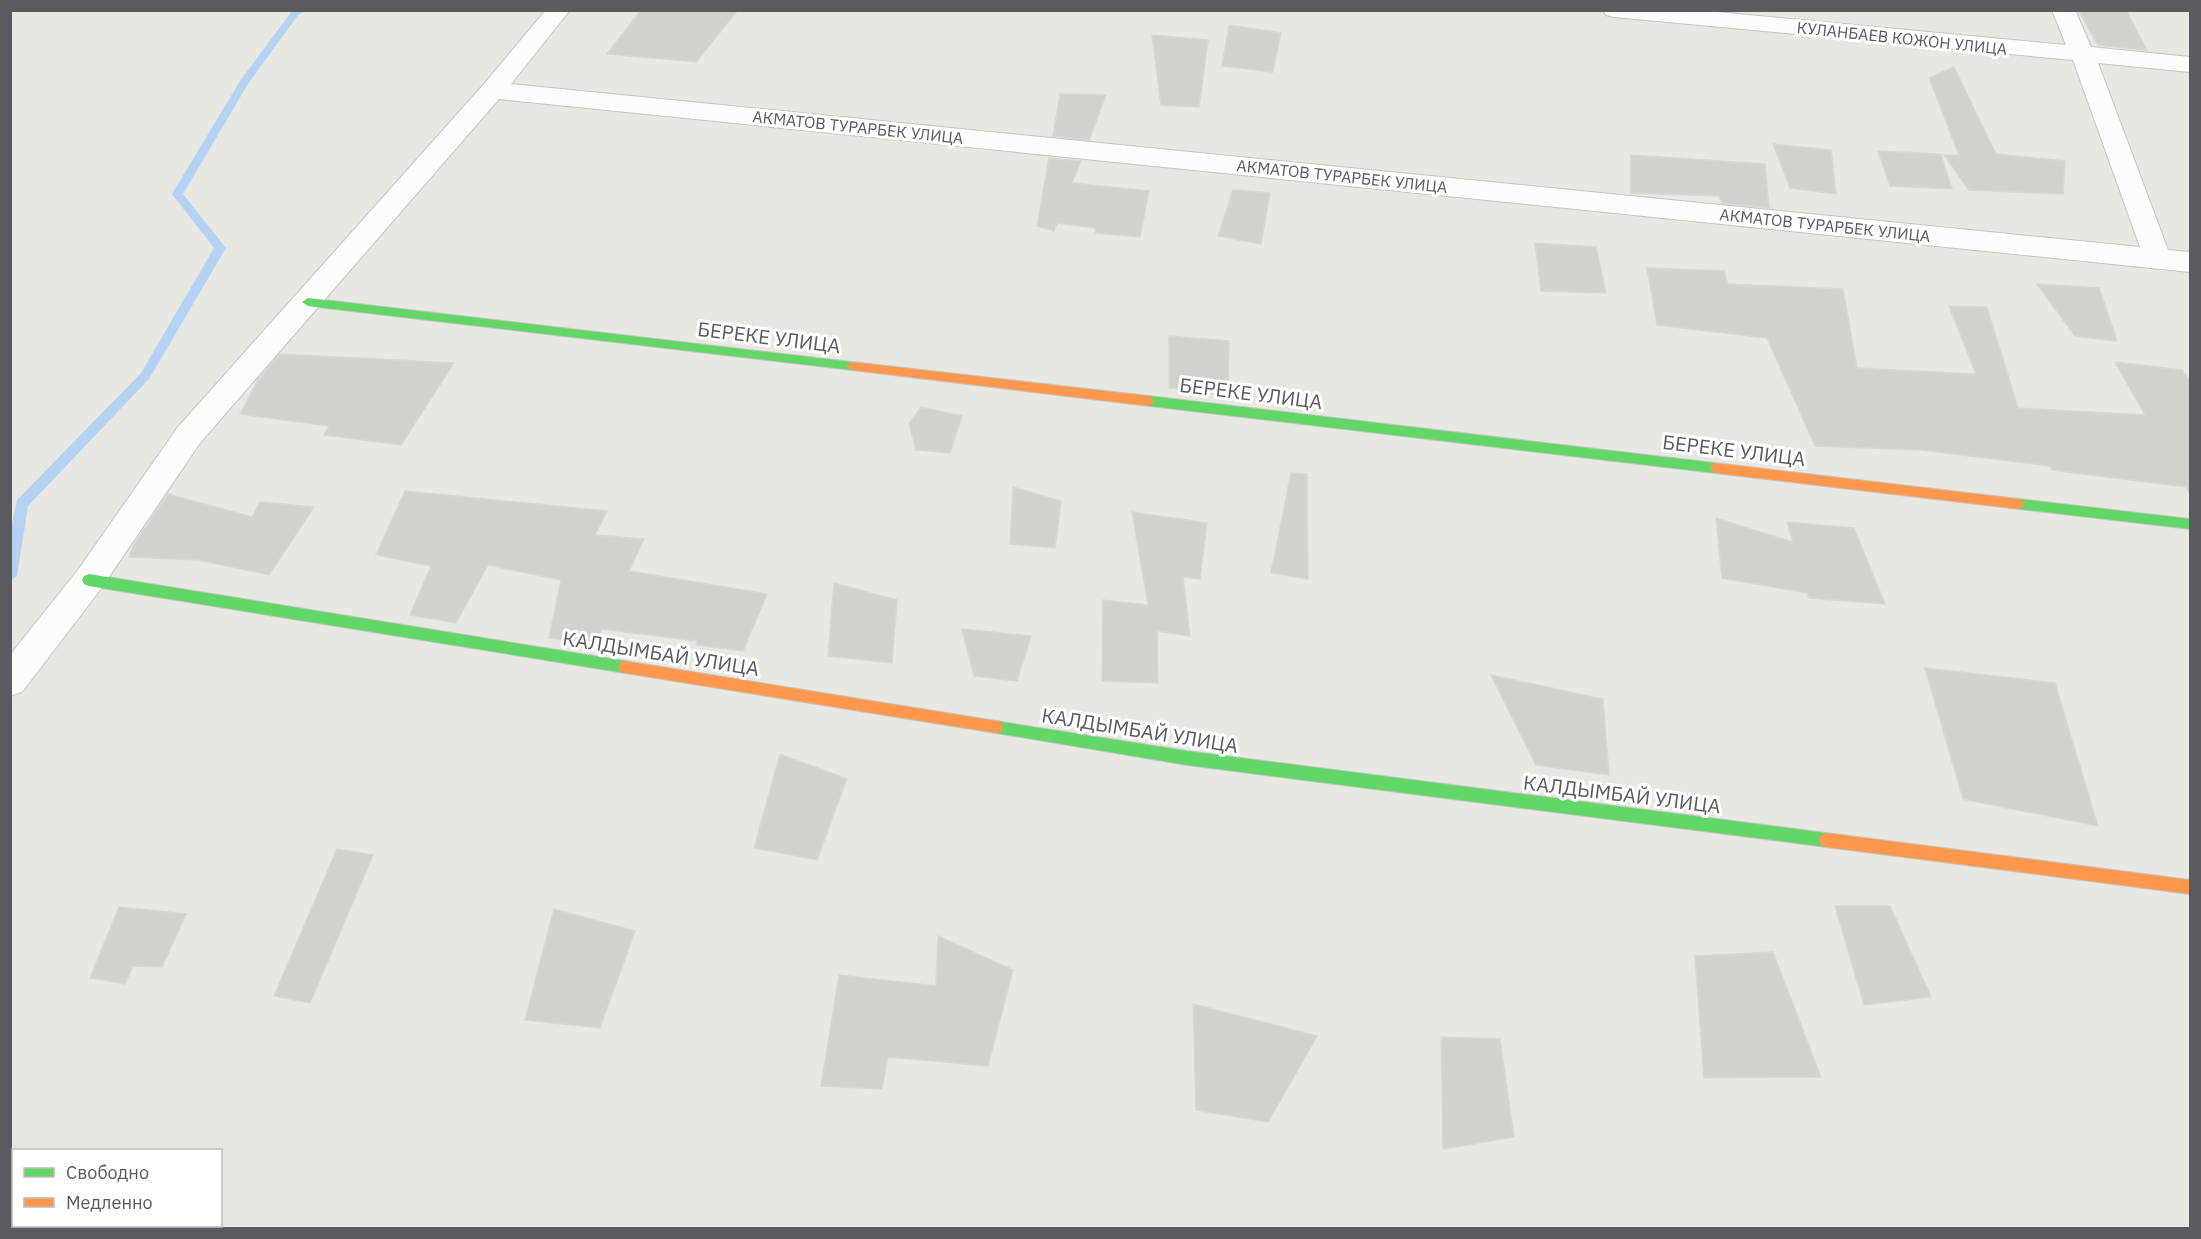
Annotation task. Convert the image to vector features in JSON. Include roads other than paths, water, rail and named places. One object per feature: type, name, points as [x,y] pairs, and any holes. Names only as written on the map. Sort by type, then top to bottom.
[{"type":"street","points":[[10,681],[89,580],[189,435],[493,90],[559,10]]},
{"type":"street","name":"КУЛАНБАЕВ КОЖОН УЛИЦА","points":[[1614,10],[2083,56],[2190,64]]},
{"type":"street","points":[[2063,10],[2083,56],[2157,258]]},
{"type":"street","name":"АКМАТОВ ТУРАРБЕК УЛИЦА","points":[[493,90],[2190,262]]},
{"type":"street","name":"БЕРЕКЕ УЛИЦА","points":[[308,302],[2190,524]]},
{"type":"street","name":"КАЛДЫМБАЙ УЛИЦА","points":[[89,580],[1187,758],[2190,887]]},
{"type":"waterway","points":[[10,576],[22,504],[145,376],[220,248],[177,194],[244,83],[295,13],[302,10]]}]
